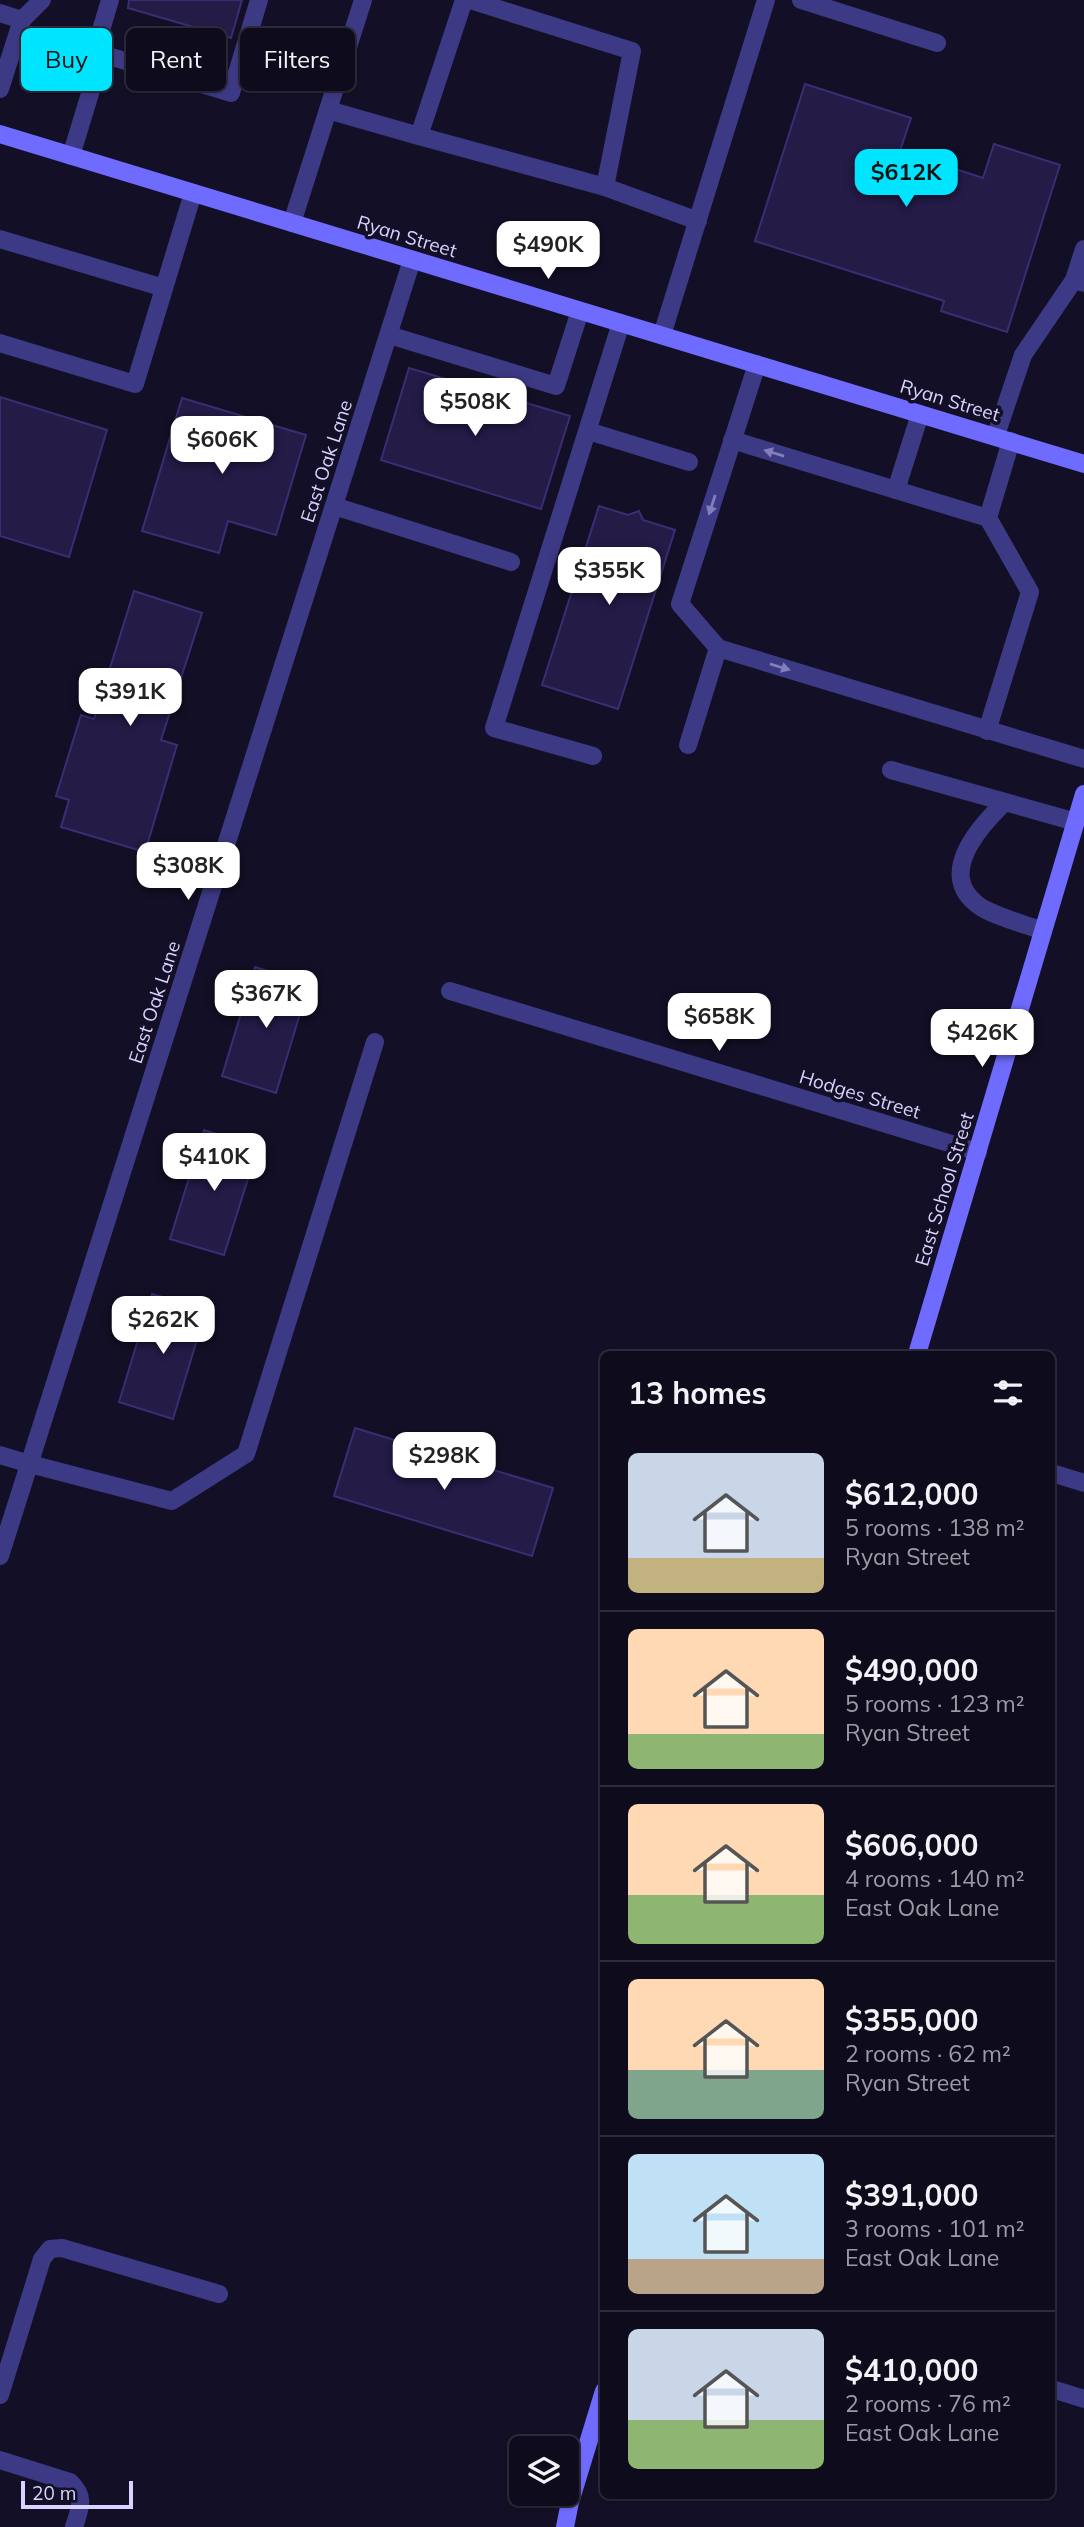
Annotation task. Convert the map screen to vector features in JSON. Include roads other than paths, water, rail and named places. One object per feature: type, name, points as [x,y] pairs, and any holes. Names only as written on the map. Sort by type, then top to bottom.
[{"type":"main road","name":"Ryan Street","points":[[0,134],[1084,464]]},
{"type":"main road","name":"East School Street","points":[[918,1351],[1084,794]]},
{"type":"main road","points":[[563,2527],[600,2404]]},
{"type":"street","points":[[0,89],[22,19],[42,0]]},
{"type":"street","points":[[102,28],[110,0]]},
{"type":"street","points":[[112,57],[231,93],[259,0]]},
{"type":"street","points":[[292,223],[363,0]]},
{"type":"street","points":[[419,136],[464,0]]},
{"type":"street","points":[[470,0],[632,51],[605,187]]},
{"type":"street","points":[[662,335],[766,0]]},
{"type":"street","points":[[801,0],[937,43]]},
{"type":"street","points":[[0,13],[22,19]]},
{"type":"street","points":[[71,156],[91,91]]},
{"type":"street","points":[[328,110],[605,187],[698,220]]},
{"type":"street","points":[[0,343],[135,384],[193,193]]},
{"type":"street","points":[[0,239],[164,288]]},
{"type":"street","points":[[987,731],[1030,592],[988,518],[1003,438],[1023,355],[1079,282],[1084,248]]},
{"type":"street","name":"East Oak Lane","points":[[0,1556],[412,260]]},
{"type":"street","points":[[389,335],[556,386],[580,311]]},
{"type":"street","points":[[593,756],[494,728],[621,323]]},
{"type":"street","points":[[757,364],[680,604],[718,649],[1084,759]]},
{"type":"street","points":[[896,490],[920,414]]},
{"type":"street","points":[[588,431],[689,462]]},
{"type":"street","points":[[732,440],[988,518]]},
{"type":"street","points":[[334,506],[511,562]]},
{"type":"street","points":[[688,746],[718,649]]},
{"type":"street","points":[[891,770],[1076,822]]},
{"type":"street","points":[[1005,802],[975,832],[960,864],[964,889],[978,906],[1043,931]]},
{"type":"street","name":"Hodges Street","points":[[450,991],[978,1152]]},
{"type":"street","points":[[0,1455],[172,1501],[246,1454],[375,1042]]},
{"type":"street","points":[[1055,1475],[1084,1483]]},
{"type":"street","points":[[0,2395],[42,2259],[50,2249],[62,2248],[219,2294]]},
{"type":"street","points":[[1055,2390],[1084,2399]]},
{"type":"street","points":[[0,2460],[70,2482],[79,2490],[82,2501],[74,2527]]}]
